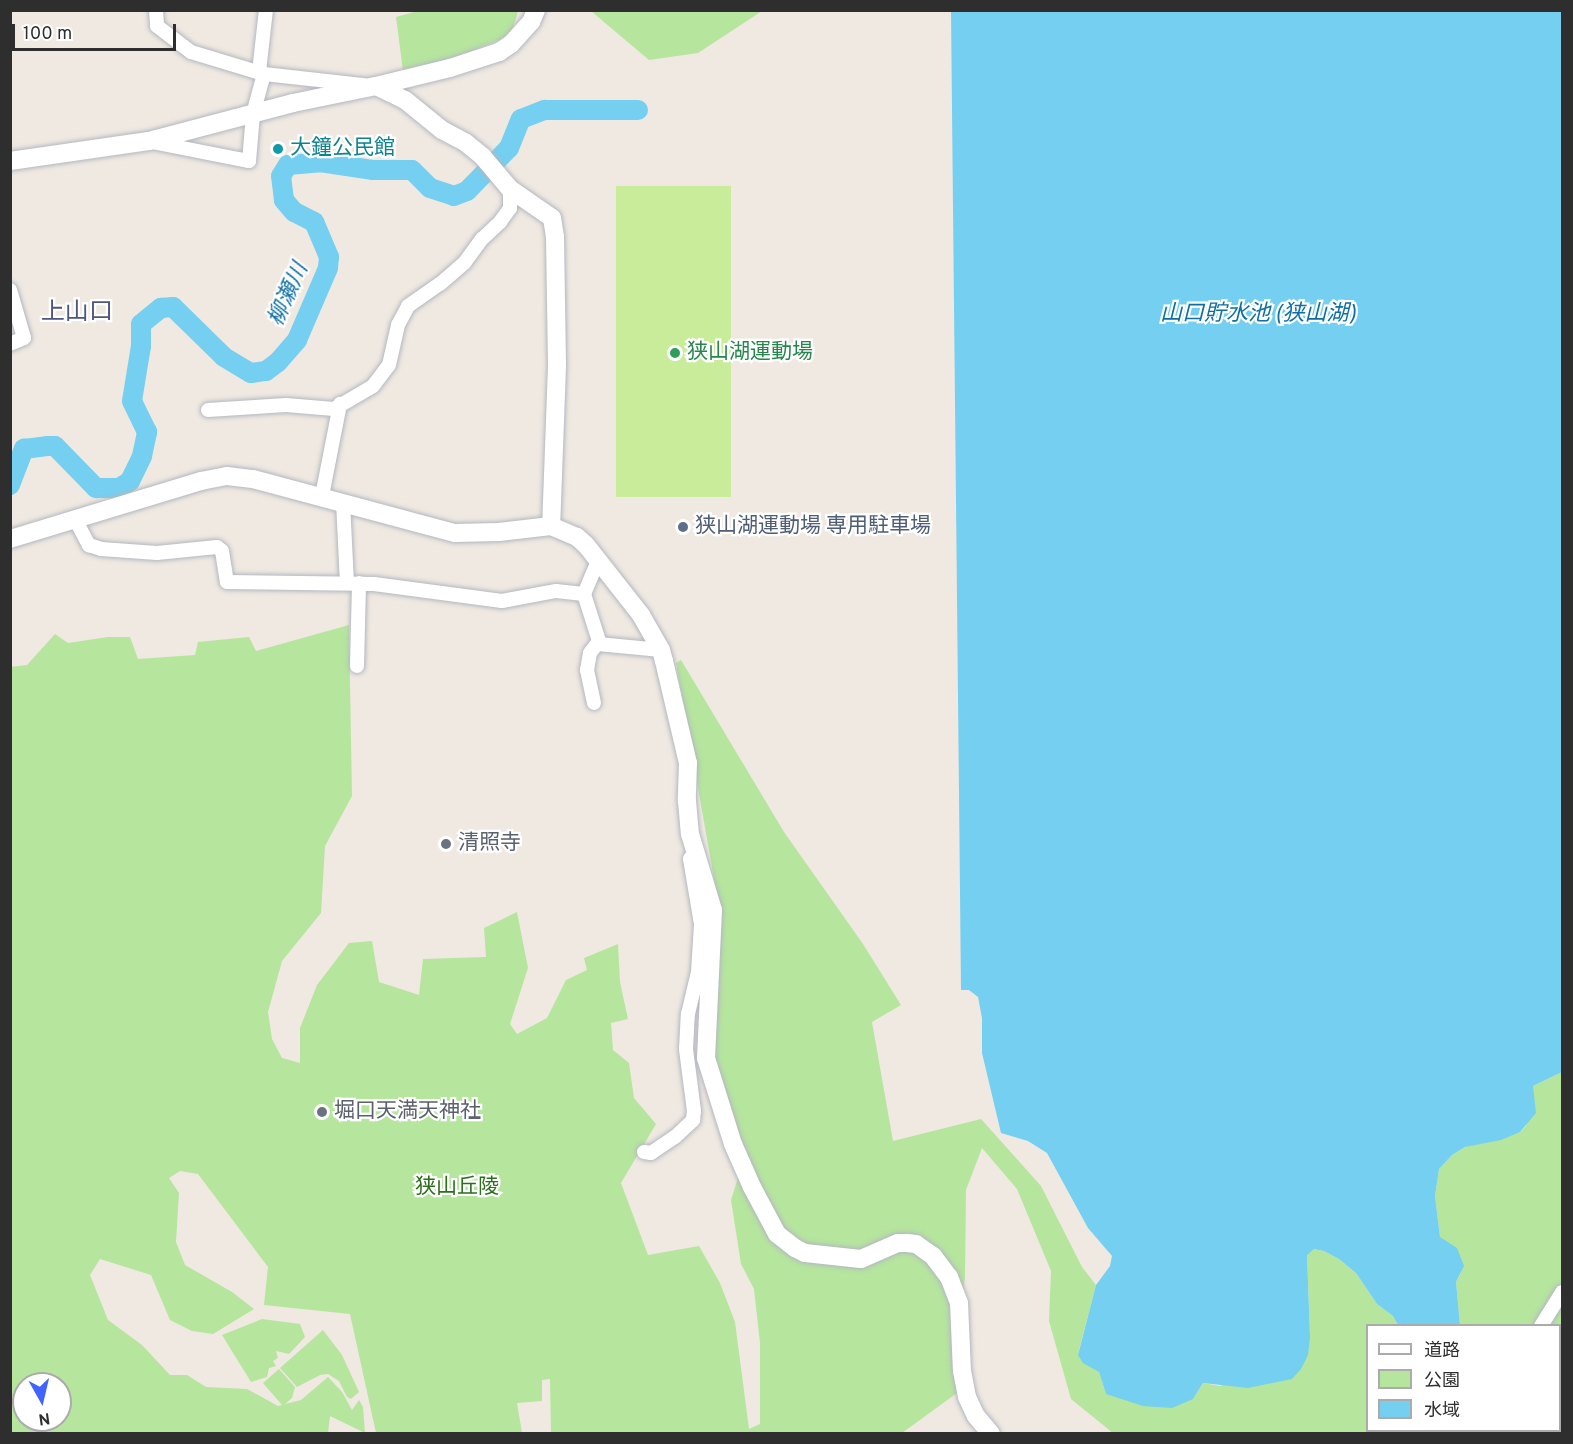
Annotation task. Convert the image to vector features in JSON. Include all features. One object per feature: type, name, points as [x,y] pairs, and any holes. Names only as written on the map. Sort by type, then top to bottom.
[{"type":"street","points":[[156,10],[157,26],[191,52],[262,73],[376,86],[405,100],[442,130],[466,143],[483,157],[510,189],[552,219],[555,227],[557,366],[551,526]]},
{"type":"street","points":[[149,141],[249,161],[253,114],[262,73],[266,10]]},
{"type":"street","points":[[10,162],[149,141],[292,103],[450,68],[499,52],[520,37],[536,10]]},
{"type":"street","points":[[208,410],[286,405],[334,409],[373,386],[389,364],[398,325],[408,306],[440,284],[465,262],[482,239],[500,222],[510,208],[510,189]]},
{"type":"street","points":[[10,290],[24,338],[10,344]]},
{"type":"street","points":[[322,496],[340,404]]},
{"type":"street","points":[[10,539],[201,481],[227,476],[253,479],[455,532],[499,532],[551,526],[577,537],[599,559],[641,615],[661,650],[688,763],[687,816],[710,900],[713,920],[706,1058],[733,1144],[771,1227],[784,1241],[805,1253],[861,1259],[898,1244],[907,1243],[916,1244],[933,1256],[949,1277],[959,1303],[962,1371],[967,1397],[976,1416],[991,1434]]},
{"type":"street","points":[[344,502],[353,583],[357,666]]},
{"type":"street","points":[[75,519],[89,545],[102,549],[157,553],[217,547],[222,551],[227,582],[353,583],[502,602],[556,591],[584,594]]},
{"type":"street","points":[[594,703],[587,670],[591,653],[599,641],[584,594],[599,559]]},
{"type":"street","points":[[598,644],[661,650]]},
{"type":"street","points":[[644,1152],[651,1153],[675,1137],[693,1120],[694,1111],[686,1049],[688,1014],[698,972],[701,938],[701,924],[690,859],[695,852]]},
{"type":"street","points":[[1542,1324],[1563,1292]]},
{"type":"green space","points":[[418,11],[518,11],[511,35],[454,58],[403,71],[396,17]]},
{"type":"green space","points":[[591,11],[762,11],[698,53],[649,60]]},
{"type":"green space","name":"狭山湖運動場","points":[[616,186],[731,186],[731,497],[616,497]]},
{"type":"green space","name":"狭山丘陵","points":[[349,625],[352,796],[325,846],[321,913],[282,961],[268,1012],[272,1039],[282,1058],[300,1063],[300,1028],[317,985],[349,943],[372,941],[379,982],[419,995],[423,959],[486,957],[484,928],[517,912],[528,968],[510,1024],[517,1034],[547,1018],[566,980],[587,970],[584,958],[618,944],[620,982],[628,1019],[611,1023],[613,1050],[629,1063],[634,1098],[656,1124],[621,1183],[648,1255],[699,1246],[720,1283],[735,1322],[749,1429],[760,1424],[760,1343],[754,1289],[741,1264],[731,1200],[738,1178],[718,1105],[709,1040],[722,924],[676,663],[681,660],[784,832],[863,944],[901,1005],[872,1022],[893,1141],[981,1119],[1041,1186],[1082,1267],[1096,1285],[1078,1354],[1099,1372],[1106,1394],[1193,1399],[1203,1383],[1220,1386],[1310,1337],[1307,1254],[1314,1249],[1324,1251],[1339,1259],[1356,1273],[1377,1304],[1393,1316],[1397,1324],[1366,1324],[1366,1432],[1500,1432],[1499,1434],[1113,1433],[1071,1399],[1049,1321],[1051,1271],[1017,1189],[982,1148],[966,1190],[965,1278],[955,1346],[957,1393],[902,1433],[551,1433],[550,1379],[542,1380],[542,1401],[517,1403],[522,1433],[376,1433],[350,1314],[264,1305],[268,1267],[198,1174],[180,1171],[169,1178],[179,1193],[176,1242],[185,1265],[232,1292],[254,1309],[213,1334],[192,1331],[170,1320],[151,1275],[100,1259],[90,1275],[108,1320],[142,1345],[170,1375],[187,1375],[206,1387],[247,1389],[278,1406],[282,1405],[263,1383],[279,1369],[295,1387],[292,1398],[285,1404],[301,1400],[328,1377],[342,1392],[352,1410],[359,1400],[363,1407],[365,1433],[330,1416],[328,1433],[11,1433],[10,667],[27,665],[55,634],[68,643],[108,637],[130,637],[138,659],[195,655],[198,642],[249,637],[256,651]]},
{"type":"green space","points":[[1562,1072],[1562,1342],[1561,1324],[1460,1324],[1456,1282],[1461,1273],[1450,1245],[1440,1237],[1435,1196],[1439,1169],[1452,1155],[1465,1147],[1520,1132],[1526,1126],[1533,1086]]},
{"type":"green space","points":[[262,1319],[300,1324],[305,1337],[289,1354],[276,1351],[278,1358],[273,1361],[276,1366],[269,1368],[267,1377],[251,1382],[222,1335]]},
{"type":"green space","points":[[323,1330],[342,1355],[359,1392],[351,1399],[347,1397],[339,1381],[328,1374],[320,1375],[297,1387],[280,1368]]},
{"type":"water","name":"山口貯水池 (狭山湖)","points":[[951,11],[1562,11],[1562,1072],[1533,1086],[1536,1113],[1520,1132],[1501,1140],[1465,1147],[1452,1155],[1439,1169],[1435,1196],[1440,1237],[1457,1248],[1464,1266],[1456,1282],[1460,1324],[1397,1324],[1393,1316],[1377,1304],[1356,1273],[1339,1259],[1324,1251],[1314,1249],[1307,1255],[1310,1337],[1308,1355],[1301,1369],[1292,1379],[1248,1388],[1203,1383],[1193,1399],[1172,1408],[1143,1406],[1106,1394],[1099,1372],[1083,1363],[1078,1355],[1096,1285],[1110,1266],[1112,1256],[1088,1228],[1047,1153],[1028,1141],[1001,1133],[982,1053],[982,1018],[978,997],[969,990],[961,990]]},
{"type":"waterway","name":"柳瀬川","points":[[10,485],[24,449],[47,446],[55,446],[96,488],[119,488],[130,481],[142,456],[147,432],[132,401],[141,346],[141,324],[161,308],[173,307],[224,357],[251,373],[266,371],[278,362],[297,340],[328,268],[329,257],[314,222],[294,212],[284,200],[281,176],[288,165],[320,162],[373,170],[412,170],[430,188],[454,196],[467,191],[509,148],[521,119],[545,110],[638,110]]},
{"type":"place","name":"大鐘公民館","points":[[278,149]]},
{"type":"place","name":"狭山湖運動場","points":[[675,353]]},
{"type":"place","name":"狭山湖運動場 専用駐車場","points":[[683,527]]},
{"type":"place","name":"清照寺","points":[[446,844]]},
{"type":"place","name":"堀口天満天神社","points":[[322,1112]]},
{"type":"district","name":"上山口","points":[[77,314]]}]
